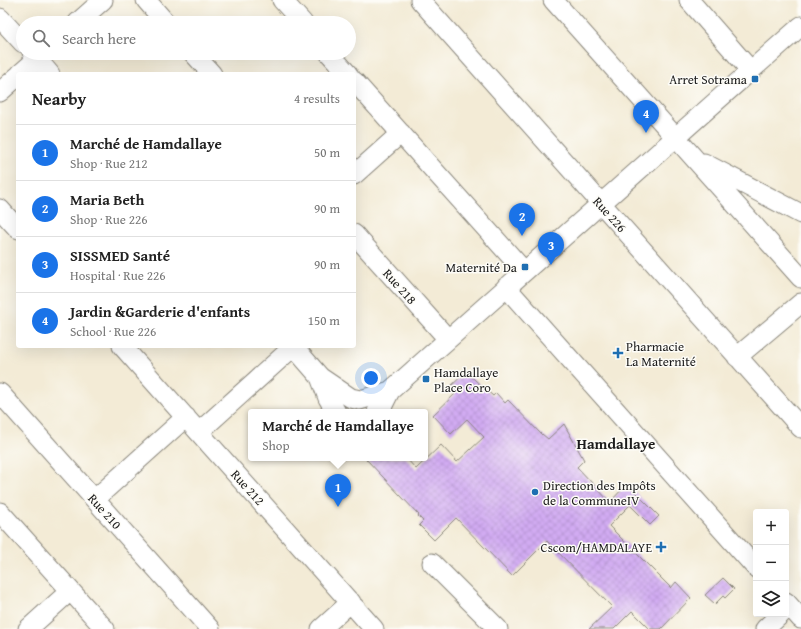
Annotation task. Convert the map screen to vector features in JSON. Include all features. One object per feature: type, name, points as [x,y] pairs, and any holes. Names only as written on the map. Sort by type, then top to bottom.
[{"type":"street","points":[[85,16],[103,0]]},
{"type":"street","points":[[146,0],[160,16]]},
{"type":"street","points":[[282,0],[297,16]]},
{"type":"street","name":"Rue 226","points":[[420,0],[801,428]]},
{"type":"street","points":[[553,0],[801,278]]},
{"type":"street","points":[[688,0],[751,71]]},
{"type":"street","points":[[0,18],[16,35]]},
{"type":"street","points":[[380,409],[390,390],[447,338],[801,26]]},
{"type":"street","points":[[22,72],[33,60]]},
{"type":"street","points":[[40,60],[49,72]]},
{"type":"street","points":[[199,60],[210,72]]},
{"type":"street","points":[[335,60],[346,72]]},
{"type":"street","points":[[0,92],[16,78]]},
{"type":"street","points":[[356,83],[524,271]]},
{"type":"street","points":[[356,173],[401,133]]},
{"type":"street","points":[[692,156],[801,214]]},
{"type":"street","points":[[0,209],[16,227]]},
{"type":"street","name":"Rue 218","points":[[356,236],[447,338]]},
{"type":"street","points":[[506,287],[753,565]]},
{"type":"street","points":[[737,357],[801,303]]},
{"type":"street","name":"Rue 212","points":[[124,348],[374,629]]},
{"type":"street","points":[[199,432],[291,348]]},
{"type":"street","points":[[295,348],[320,377],[351,398],[360,400],[390,390]]},
{"type":"street","points":[[320,377],[328,398],[334,409]]},
{"type":"street","name":"Rue 210","points":[[0,393],[210,629]]},
{"type":"street","points":[[95,499],[186,417]]},
{"type":"street","points":[[0,512],[105,629]]},
{"type":"street","points":[[432,563],[498,629]]},
{"type":"street","points":[[28,629],[70,591]]},
{"type":"street","points":[[321,629],[350,602]]},
{"type":"street","points":[[765,629],[792,611]]},
{"type":"building","points":[[466,372],[493,396],[496,393],[505,403],[508,400],[542,435],[548,439],[564,424],[584,460],[577,467],[610,502],[627,484],[659,516],[650,525],[630,505],[609,526],[671,588],[676,582],[691,598],[661,629],[650,629],[632,611],[614,629],[589,629],[612,607],[547,541],[512,576],[456,518],[434,540],[419,525],[423,521],[418,516],[419,515],[368,461],[409,461],[416,469],[424,461],[428,461],[428,457],[441,445],[457,462],[484,437],[467,419],[451,434],[433,415],[455,394],[450,387]]},
{"type":"building","points":[[723,578],[734,589],[725,598],[723,596],[715,604],[705,595]]},
{"type":"place","name":"Arret Sotrama","points":[[755,79]]},
{"type":"place","name":"Jardin &Garderie d'enfants","points":[[646,133]]},
{"type":"place","name":"Maria Beth","points":[[522,236]]},
{"type":"place","name":"SISSMED Santé","points":[[551,265]]},
{"type":"place","name":"Maternité Da","points":[[525,267]]},
{"type":"place","name":"Pharmacie La Maternité","points":[[618,353]]},
{"type":"place","name":"Hamdallaye Place Coro","points":[[426,379]]},
{"type":"place","name":"Direction des Impôts de la CommuneIV","points":[[535,492]]},
{"type":"place","name":"Marché de Hamdallaye","points":[[338,507]]},
{"type":"place","name":"Cscom/HAMDALAYE","points":[[661,547]]},
{"type":"district","name":"Hamdallaye","points":[[616,444]]}]
